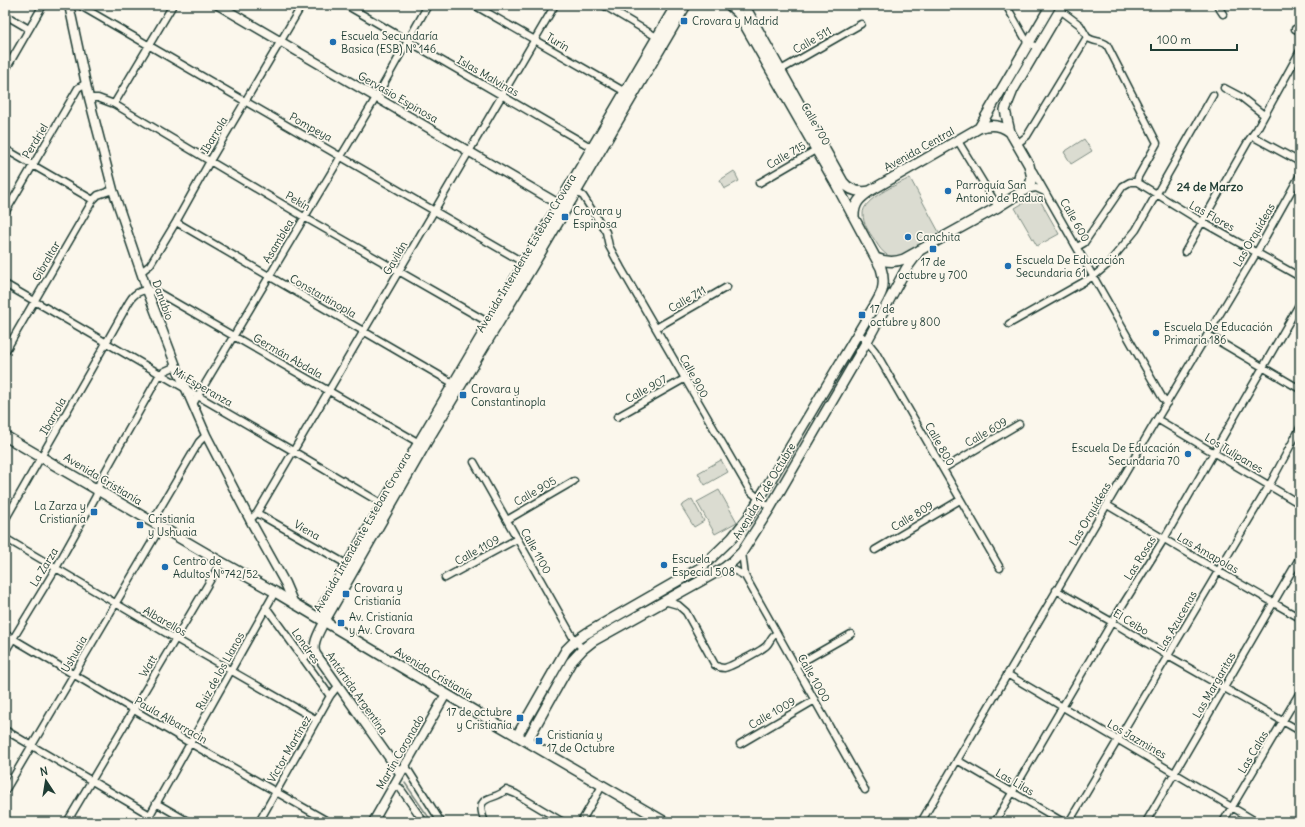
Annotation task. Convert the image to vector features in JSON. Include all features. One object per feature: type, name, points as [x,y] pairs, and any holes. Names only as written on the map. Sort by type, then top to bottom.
[{"type":"main road","name":"Avenida Intendente Esteban Crovara","points":[[324,622],[386,506],[421,445],[629,95],[660,39],[676,5]]},
{"type":"main road","name":"Avenida Intendente Esteban Crovara","points":[[660,39],[686,5]]},
{"type":"main road","name":"Calle 700","points":[[729,5],[738,13],[778,72]]},
{"type":"main road","name":"Calle 700","points":[[744,5],[778,72],[820,147],[876,258]]},
{"type":"main road","points":[[1010,132],[1006,114],[1007,104],[1051,5]]},
{"type":"main road","points":[[978,128],[1033,45],[1062,8]]},
{"type":"main road","name":"Avenida Central","points":[[854,216],[854,209],[858,200],[870,190],[958,141],[978,128],[992,125],[1001,127],[1010,132]]},
{"type":"main road","name":"Calle 600","points":[[1010,132],[1029,164]]},
{"type":"main road","name":"Calle 700","points":[[820,147],[845,185],[859,192],[870,190]]},
{"type":"main road","name":"Avenida Intendente Esteban Crovara","points":[[563,206],[576,192],[596,150]]},
{"type":"main road","points":[[876,258],[886,262],[899,261],[998,207],[1025,190],[1030,185],[1032,178],[1029,164]]},
{"type":"main road","name":"Avenida 17 de Octubre","points":[[526,741],[571,662],[583,649],[593,641],[724,568],[742,552],[770,508],[867,341],[906,269],[920,250]]},
{"type":"main road","name":"Avenida 17 de Octubre","points":[[517,736],[562,657],[575,641],[587,632],[694,573],[732,538],[748,518],[884,287],[883,274],[876,258]]},
{"type":"main road","name":"Avenida Cristianía","points":[[5,436],[155,524],[277,593],[665,822]]},
{"type":"main road","name":"Avenida Intendente Esteban Crovara","points":[[324,622],[322,610],[348,565],[386,506]]},
{"type":"street","points":[[5,71],[44,5]]},
{"type":"street","name":"Danubio","points":[[69,5],[89,98],[113,190],[147,290],[176,366],[206,435],[250,520],[285,583],[294,604]]},
{"type":"street","name":"Pompeya","points":[[80,5],[529,265]]},
{"type":"street","points":[[114,104],[173,5]]},
{"type":"street","name":"Gervasio Espinosa","points":[[218,5],[280,42],[377,96],[563,206]]},
{"type":"street","name":"Ibarrola","points":[[141,272],[150,265],[176,222],[210,161],[302,5]]},
{"type":"street","name":"Islas Malvinas","points":[[346,5],[596,150]]},
{"type":"street","name":"Asamblea","points":[[193,404],[342,156],[428,5]]},
{"type":"street","name":"Turín","points":[[474,5],[629,95]]},
{"type":"street","name":"Gavilán","points":[[250,520],[257,513],[555,5]]},
{"type":"street","points":[[603,5],[660,39]]},
{"type":"street","points":[[1006,5],[1024,36],[1033,45]]},
{"type":"street","points":[[1217,5],[1223,14]]},
{"type":"street","points":[[1062,8],[1080,25],[1087,37],[1095,42],[1102,42],[1107,45],[1157,143],[1138,177],[1137,182],[1130,182],[1122,186],[1084,243],[1077,247]]},
{"type":"street","points":[[5,15],[29,29]]},
{"type":"street","name":"Calle 511","points":[[778,72],[861,24]]},
{"type":"street","points":[[1017,144],[1027,136],[1087,37]]},
{"type":"street","points":[[1185,252],[1300,51]]},
{"type":"street","name":"Perdriel","points":[[5,213],[78,88],[86,83]]},
{"type":"street","points":[[1224,88],[1241,97],[1264,115]]},
{"type":"street","points":[[1009,324],[1094,276],[1107,265],[1131,237],[1213,95]]},
{"type":"street","name":"Pekín","points":[[89,98],[98,98],[114,104],[304,217],[493,325]]},
{"type":"street","points":[[1252,136],[1300,162]]},
{"type":"street","points":[[958,141],[998,207]]},
{"type":"street","name":"Calle 715","points":[[759,183],[820,147]]},
{"type":"street","points":[[5,149],[93,200],[103,192],[113,190]]},
{"type":"street","name":"Calle 600","points":[[1029,164],[1162,397],[1167,403]]},
{"type":"street","name":"Las Orquídeas","points":[[921,822],[1056,590],[1257,252],[1300,175]]},
{"type":"street","name":"Las Flores","points":[[1137,182],[1202,222],[1300,277]]},
{"type":"street","points":[[1025,190],[1036,188],[1046,193]]},
{"type":"street","name":"Calle 900","points":[[576,192],[583,196],[606,232],[610,246],[684,379],[750,491],[758,500],[770,508]]},
{"type":"street","name":"Gibraltar","points":[[5,352],[93,200]]},
{"type":"street","name":"Constantinopla","points":[[176,222],[457,386]]},
{"type":"street","name":"Mi Esperanza","points":[[5,284],[386,506]]},
{"type":"street","name":"Calle 711","points":[[656,328],[727,287]]},
{"type":"street","name":"Ibarrola","points":[[5,520],[131,297],[140,291],[147,290]]},
{"type":"street","name":"Germán Abdala","points":[[147,290],[157,292],[421,445]]},
{"type":"street","name":"Las Rosas","points":[[995,822],[1112,622],[1164,539],[1300,303]]},
{"type":"street","name":"Calle 800","points":[[858,333],[875,351],[1000,568]]},
{"type":"street","points":[[1208,335],[1300,389]]},
{"type":"street","points":[[97,490],[100,481],[160,374],[165,370],[176,366]]},
{"type":"street","name":"Calle 907","points":[[617,417],[684,379]]},
{"type":"street","name":"Los Tulipanes","points":[[1157,419],[1300,504]]},
{"type":"street","name":"Calle 609","points":[[943,469],[1019,424]]},
{"type":"street","name":"Las Azucenas","points":[[1069,822],[1269,486],[1300,428]]},
{"type":"street","points":[[155,524],[198,442],[206,435]]},
{"type":"street","name":"Calle 1100","points":[[474,462],[575,641],[583,649]]},
{"type":"street","name":"Calle 905","points":[[506,520],[574,481]]},
{"type":"street","name":"La Zarza","points":[[5,652],[56,568],[94,500],[97,490]]},
{"type":"street","name":"Calle 809","points":[[875,550],[960,500]]},
{"type":"street","name":"Las Amapolas","points":[[1107,505],[1300,618]]},
{"type":"street","name":"Viena","points":[[257,513],[348,565]]},
{"type":"street","name":"Ushuaia","points":[[5,791],[156,536],[155,524]]},
{"type":"street","name":"Albarellos","points":[[5,538],[115,604],[317,720]]},
{"type":"street","name":"Calle 1109","points":[[445,578],[517,539]]},
{"type":"street","name":"Calle 1000","points":[[742,552],[745,576],[865,790]]},
{"type":"street","name":"Las Margaritas","points":[[1146,822],[1300,558]]},
{"type":"street","name":"Watt","points":[[67,822],[221,562]]},
{"type":"street","points":[[702,567],[709,576]]},
{"type":"street","points":[[724,568],[734,570],[745,576]]},
{"type":"street","points":[[277,593],[284,588],[285,583]]},
{"type":"street","name":"El Ceibo","points":[[1056,590],[1300,731]]},
{"type":"street","name":"Ruiz de los Llanos","points":[[146,822],[266,608],[277,593]]},
{"type":"street","points":[[664,601],[678,605],[686,612],[715,665],[721,668],[732,665],[763,649],[772,636],[777,633]]},
{"type":"street","name":"Londres","points":[[266,608],[330,696]]},
{"type":"street","name":"Antártida Argentina","points":[[324,622],[314,645],[314,650],[400,773]]},
{"type":"street","name":"Paula Albarracin","points":[[5,634],[190,743],[329,822]]},
{"type":"street","points":[[795,666],[851,634]]},
{"type":"street","points":[[303,659],[314,650]]},
{"type":"street","name":"Los Jazmines","points":[[1007,674],[1257,822]]},
{"type":"street","name":"Víctor Martínez","points":[[259,822],[330,696],[338,686]]},
{"type":"street","name":"Las Calas","points":[[1223,822],[1300,692]]},
{"type":"street","name":"Martín Coronado","points":[[373,822],[404,765],[446,694]]},
{"type":"street","name":"Calle 1009","points":[[740,744],[815,700]]},
{"type":"street","points":[[5,730],[150,815]]},
{"type":"street","name":"Las Lilas","points":[[957,760],[1063,822]]},
{"type":"street","points":[[404,765],[441,822]]},
{"type":"street","points":[[394,784],[400,788],[424,822]]},
{"type":"street","points":[[581,822],[602,786]]},
{"type":"street","points":[[485,822],[482,811],[484,801],[506,790],[516,794],[563,822]]},
{"type":"street","points":[[156,803],[189,822]]},
{"type":"street","points":[[5,820],[9,822]]},
{"type":"shaded area","points":[[1084,139],[1092,151],[1071,164],[1064,152]]},
{"type":"shaded area","points":[[734,171],[739,181],[724,189],[720,180]]},
{"type":"shaded area","points":[[910,178],[940,234],[897,258],[889,256],[878,246],[867,228],[863,214],[864,208],[874,198]]},
{"type":"shaded area","points":[[1037,195],[1059,234],[1037,246],[1015,208]]},
{"type":"shaded area","points":[[721,460],[728,472],[705,485],[698,473]]},
{"type":"shaded area","points":[[719,490],[737,522],[715,534],[697,502]]},
{"type":"shaded area","points":[[692,499],[704,521],[694,527],[681,506]]},
{"type":"waterway","points":[[405,783],[432,822]]},
{"type":"place","name":"Crovara y Madrid","points":[[684,21]]},
{"type":"place","name":"Escuela Secundaría Basica (ESB) N° 146","points":[[333,42]]},
{"type":"place","name":"Parroquía San Antonio de Padua","points":[[948,191]]},
{"type":"place","name":"Crovara y Espinosa","points":[[565,217]]},
{"type":"place","name":"Canchita","points":[[908,237]]},
{"type":"place","name":"17 de octubre y 700","points":[[933,249]]},
{"type":"place","name":"Escuela De Educación Secundaria 61","points":[[1008,266]]},
{"type":"place","name":"17 de octubre y 800","points":[[862,315]]},
{"type":"place","name":"Escuela De Educación Primaria 186","points":[[1156,333]]},
{"type":"place","name":"Crovara y Constantinopla","points":[[463,395]]},
{"type":"place","name":"Escuela De Educación Secundaria 70","points":[[1188,454]]},
{"type":"place","name":"La Zarza y Cristianía","points":[[94,512]]},
{"type":"place","name":"Cristianía y Ushuaia","points":[[140,525]]},
{"type":"place","name":"Escuela Especial 508","points":[[664,565]]},
{"type":"place","name":"Centro de Adultos Nº742/52","points":[[165,567]]},
{"type":"place","name":"Crovara y Cristianía","points":[[346,594]]},
{"type":"place","name":"Av. Cristianía y Av. Crovara","points":[[341,623]]},
{"type":"place","name":"17 de octubre y Cristianía","points":[[520,718]]},
{"type":"place","name":"Cristianía y 17 de Octubre","points":[[539,741]]},
{"type":"district","name":"24 de Marzo","points":[[1210,187]]}]
